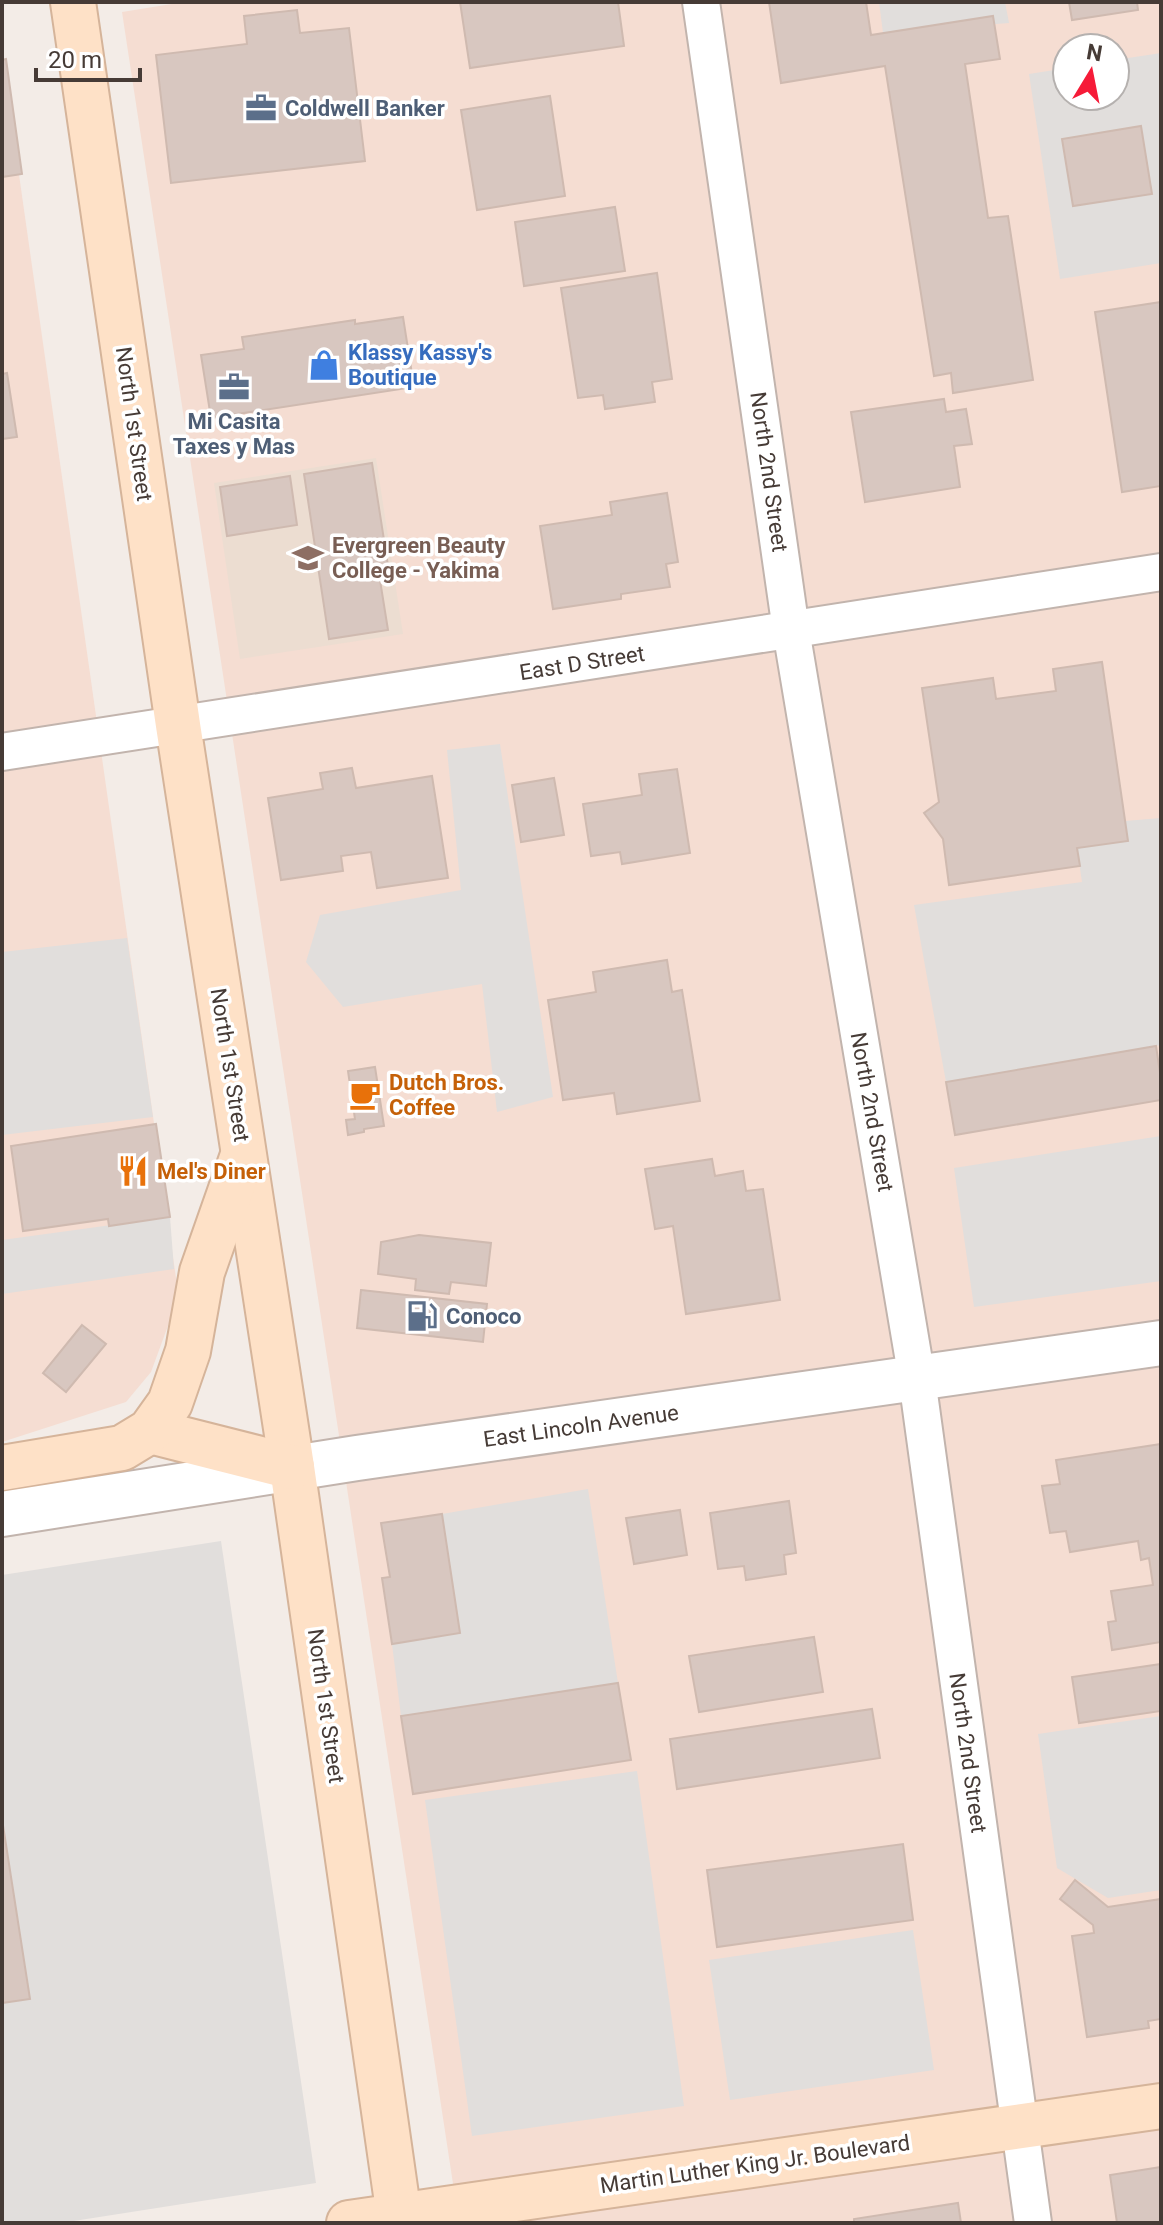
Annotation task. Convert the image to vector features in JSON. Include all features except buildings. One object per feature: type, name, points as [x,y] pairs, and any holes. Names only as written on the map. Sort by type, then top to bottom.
[{"type":"main road","name":"North 1st Street","points":[[73,2],[178,725],[292,1467],[399,2219]]},
{"type":"main road","points":[[2,1468],[122,1448],[150,1431],[170,1403],[188,1351],[202,1272],[244,1152]]},
{"type":"main road","points":[[150,1431],[292,1467]]},
{"type":"main road","name":"Martin Luther King Jr. Boulevard","points":[[349,2223],[399,2219],[1161,2106]]},
{"type":"street","name":"North 2nd Street","points":[[701,2],[791,630],[917,1379],[1033,2223]]},
{"type":"street","name":"East D Street","points":[[2,752],[1161,572]]},
{"type":"street","name":"East Lincoln Avenue","points":[[2,1514],[292,1467],[1161,1343]]},
{"type":"shaded area","points":[[184,2],[1161,2],[1161,2223],[459,2223],[122,12]]},
{"type":"shaded area","points":[[879,2],[1005,2],[1009,23],[883,33]]},
{"type":"shaded area","points":[[1161,53],[1161,263],[1060,279],[1029,74],[1051,71],[1051,112],[1131,112],[1131,58]]},
{"type":"shaded area","points":[[2,55],[177,1285],[169,1323],[151,1372],[126,1402],[2,1442]]},
{"type":"shaded area","name":"Evergreen Beauty College - Yakima","points":[[376,458],[403,634],[240,659],[214,483]]},
{"type":"shaded area","points":[[500,744],[553,1097],[497,1112],[482,984],[343,1007],[306,962],[320,915],[461,890],[447,750]]},
{"type":"shaded area","points":[[1161,818],[1161,1045],[946,1082],[914,905],[1082,882],[1077,848],[1127,841],[1125,821]]},
{"type":"shaded area","points":[[127,938],[153,1117],[2,1135],[2,952]]},
{"type":"shaded area","points":[[1161,1136],[1161,1281],[974,1307],[954,1168]]},
{"type":"shaded area","points":[[170,1217],[174,1269],[2,1294],[2,1240]]},
{"type":"shaded area","points":[[588,1489],[618,1683],[401,1716],[392,1644],[460,1633],[442,1514]]},
{"type":"shaded area","points":[[221,1541],[316,2183],[61,2223],[2,2223],[2,2002],[30,1998],[2,1819],[2,1575]]},
{"type":"shaded area","points":[[1161,1716],[1161,1890],[1108,1898],[1057,1868],[1038,1734]]},
{"type":"shaded area","points":[[637,1771],[684,2106],[472,2136],[425,1800]]},
{"type":"shaded area","points":[[913,1930],[934,2070],[730,2100],[709,1960]]},
{"type":"place","name":"Coldwell Banker","points":[[261,108]]},
{"type":"place","name":"Klassy Kassy's Boutique","points":[[324,365]]},
{"type":"place","name":"Mi Casita Taxes y Mas","points":[[234,387]]},
{"type":"place","name":"Evergreen Beauty College - Yakima","points":[[308,558]]},
{"type":"place","name":"Dutch Bros. Coffee","points":[[365,1095]]},
{"type":"place","name":"Mel's Diner","points":[[133,1171]]},
{"type":"place","name":"Conoco","points":[[422,1316]]}]
